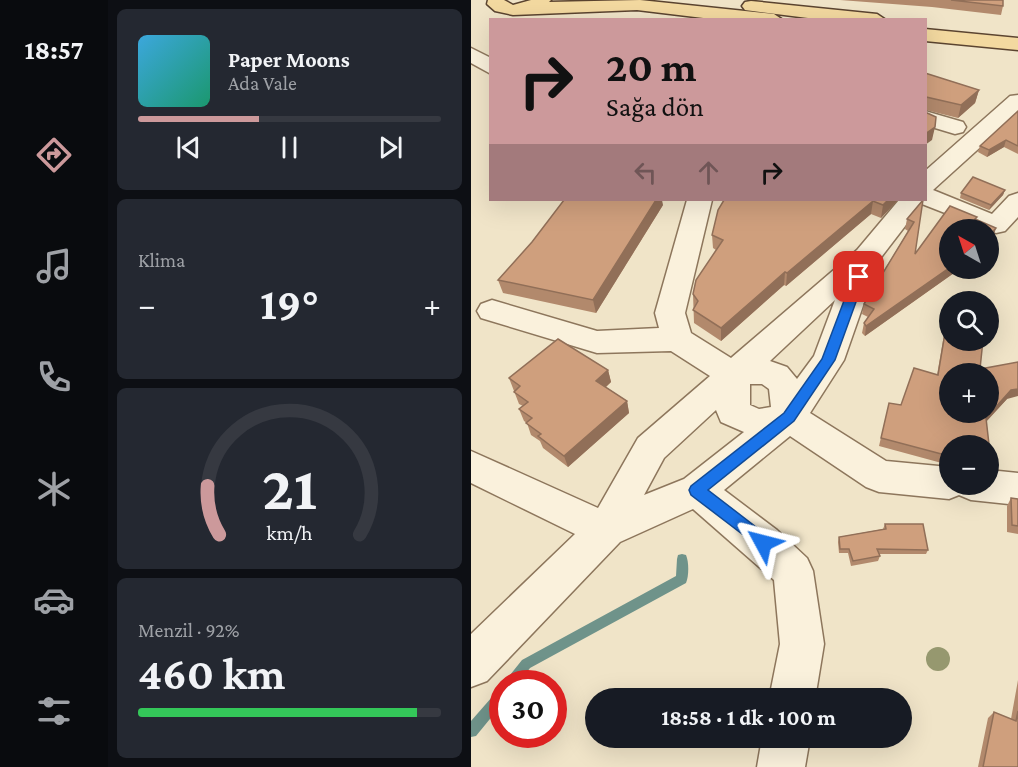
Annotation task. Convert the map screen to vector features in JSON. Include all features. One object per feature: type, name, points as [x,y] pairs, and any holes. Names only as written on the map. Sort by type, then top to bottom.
[{"type":"main road","points":[[692,0],[858,18]]},
{"type":"main road","points":[[478,13],[499,2],[784,10]]},
{"type":"main road","points":[[927,25],[1018,32]]},
{"type":"main road","points":[[927,35],[1018,44]]},
{"type":"street","points":[[472,55],[489,67]]},
{"type":"street","points":[[1015,105],[927,183],[1007,229],[1018,201]]},
{"type":"street","points":[[927,119],[955,127]]},
{"type":"street","points":[[677,339],[670,313],[700,201]]},
{"type":"street","points":[[471,665],[606,530],[651,448],[867,256],[911,201]]},
{"type":"street","points":[[471,466],[606,530],[697,490],[789,417],[828,360],[867,256]]},
{"type":"street","points":[[492,311],[597,342],[677,339],[732,375]]},
{"type":"street","points":[[732,375],[733,412],[757,423],[789,417],[879,476],[939,482]]},
{"type":"street","points":[[999,487],[1018,489]]},
{"type":"street","points":[[697,490],[763,543],[793,571],[802,644],[794,688]]},
{"type":"street","points":[[781,767],[784,748]]},
{"type":"building","points":[[951,0],[1003,0],[1003,6]]},
{"type":"building","points":[[927,74],[979,90],[961,105],[927,97]]},
{"type":"building","points":[[1018,111],[1018,146],[1006,140],[989,150],[980,146]]},
{"type":"building","points":[[927,113],[936,117],[935,127],[927,133]]},
{"type":"building","points":[[973,177],[1005,190],[991,205],[961,193]]},
{"type":"building","points":[[563,201],[655,201],[593,300],[498,280],[532,242]]},
{"type":"building","points":[[723,201],[873,201],[787,273],[785,272],[721,328],[693,310],[698,301],[693,294],[696,280],[723,240],[712,235],[718,210]]},
{"type":"building","points":[[873,201],[887,201],[883,205]]},
{"type":"building","points":[[923,201],[915,254],[939,221],[939,275],[866,326],[864,323],[874,309],[864,304],[914,222],[907,219]]},
{"type":"building","points":[[950,206],[977,217],[975,219],[941,219]]},
{"type":"building","points":[[558,339],[608,370],[596,381],[627,401],[564,456],[538,436],[541,434],[526,423],[532,418],[519,409],[528,402],[514,392],[520,386],[509,378]]},
{"type":"building","points":[[942,351],[982,351],[981,363],[940,363]]},
{"type":"building","points":[[1018,362],[1018,389],[1011,390],[999,403],[999,366]]},
{"type":"building","points":[[914,368],[938,375],[939,369],[939,423],[987,423],[988,435],[939,435],[939,453],[881,438],[889,403],[901,405]]},
{"type":"building","points":[[1011,498],[1018,499],[1018,526],[1012,525]]},
{"type":"building","points":[[885,524],[923,524],[928,550],[877,549],[880,556],[853,561],[849,549],[840,549],[839,537],[886,529]]},
{"type":"building","points":[[1018,711],[1018,767],[983,767],[994,712],[1016,721]]},
{"type":"waterway","points":[[521,670],[526,664],[682,579],[682,559]]},
{"type":"waterway","points":[[471,731],[489,710]]},
{"type":"route","points":[[763,543],[697,490],[789,417],[828,360],[859,277]]}]
